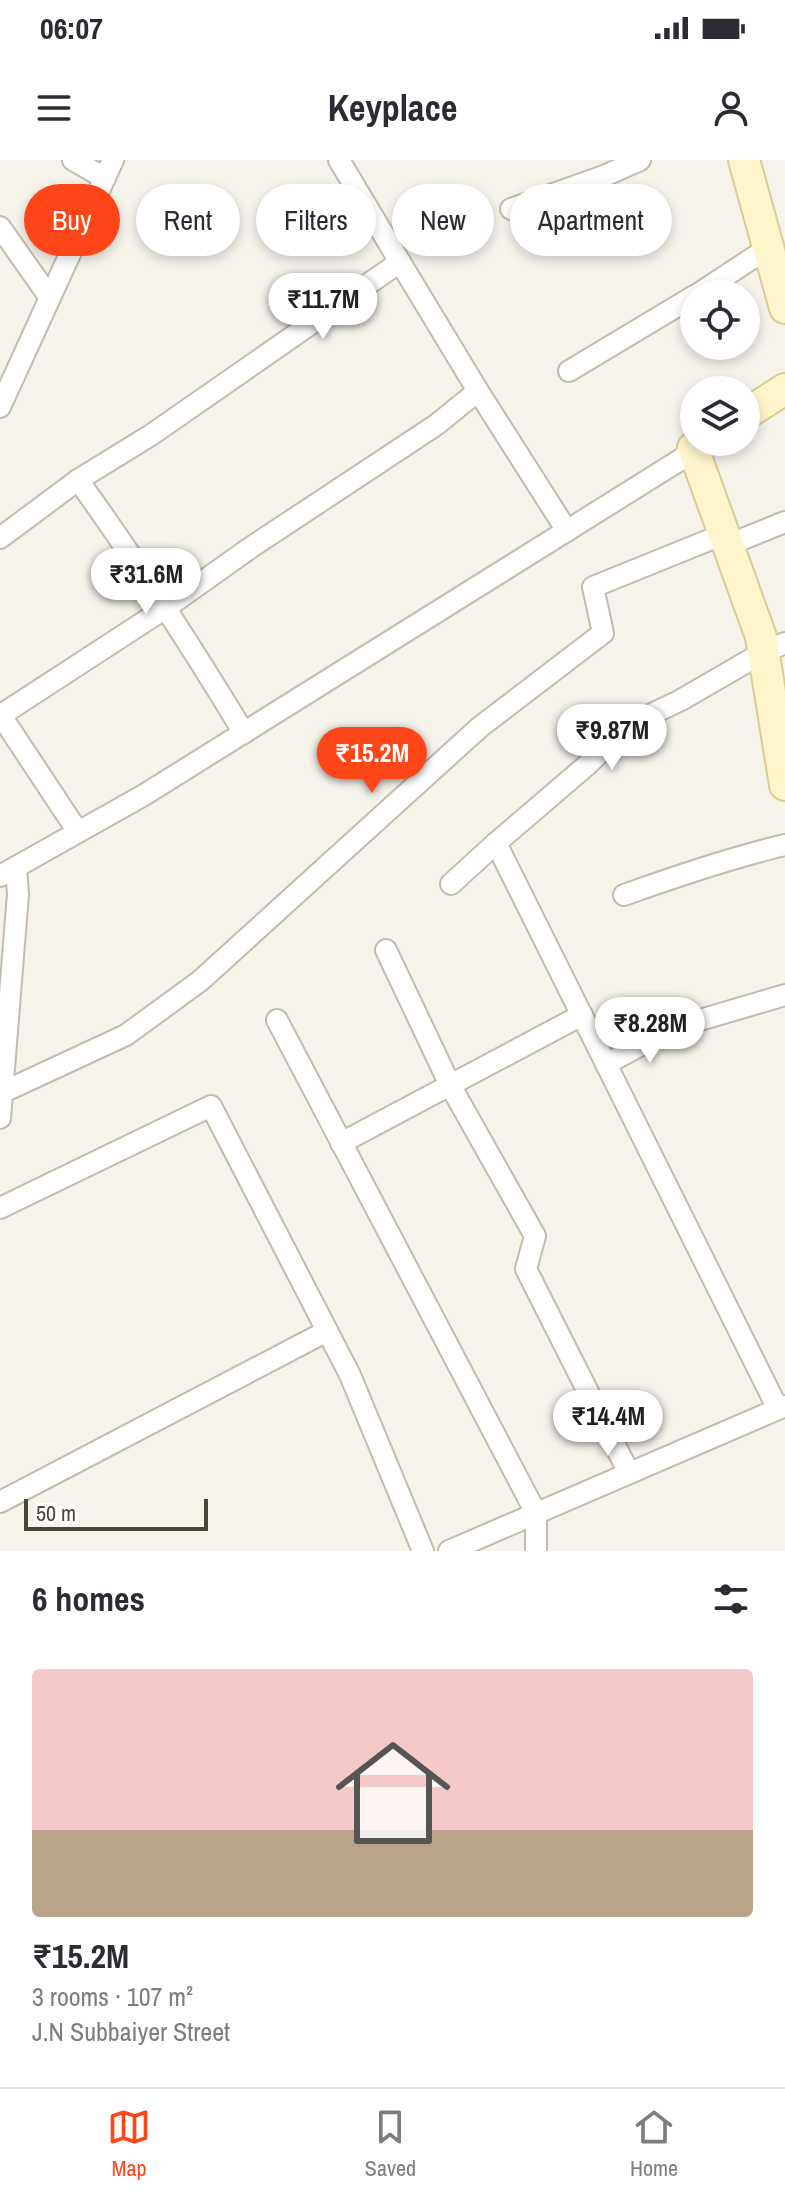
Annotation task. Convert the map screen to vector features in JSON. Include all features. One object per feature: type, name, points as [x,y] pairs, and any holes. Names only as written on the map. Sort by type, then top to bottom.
[{"type":"main road","points":[[744,160],[785,308]]},
{"type":"main road","points":[[760,405],[785,389]]},
{"type":"main road","points":[[701,456],[726,539],[761,637],[774,648],[785,785]]},
{"type":"street","points":[[0,407],[109,169],[73,160]]},
{"type":"street","points":[[339,160],[478,391],[567,531]]},
{"type":"street","points":[[581,184],[640,160]]},
{"type":"street","points":[[4,240],[50,298]]},
{"type":"street","points":[[719,280],[768,248]]},
{"type":"street","points":[[0,538],[78,480],[151,435],[400,262]]},
{"type":"street","points":[[569,371],[680,305]]},
{"type":"street","points":[[78,832],[0,714],[167,607],[436,425],[478,391]]},
{"type":"street","points":[[0,1118],[18,894],[8,871],[144,795],[685,456]]},
{"type":"street","points":[[78,480],[167,607],[244,733]]},
{"type":"street","points":[[1,1093],[126,1035],[200,981],[480,727],[603,633],[593,587],[726,539],[785,522]]},
{"type":"street","points":[[451,884],[629,725],[774,648]]},
{"type":"street","points":[[449,1551],[782,1407],[496,843]]},
{"type":"street","points":[[624,895],[700,868],[785,845]]},
{"type":"street","points":[[386,950],[450,1085],[535,1236],[526,1269],[629,1473]]},
{"type":"street","points":[[606,1064],[673,1028],[785,995]]},
{"type":"street","points":[[341,1143],[582,1015]]},
{"type":"street","points":[[277,1020],[536,1513],[536,1551]]},
{"type":"street","points":[[0,1208],[211,1106],[350,1375],[423,1551]]},
{"type":"street","points":[[0,1502],[327,1331]]}]
